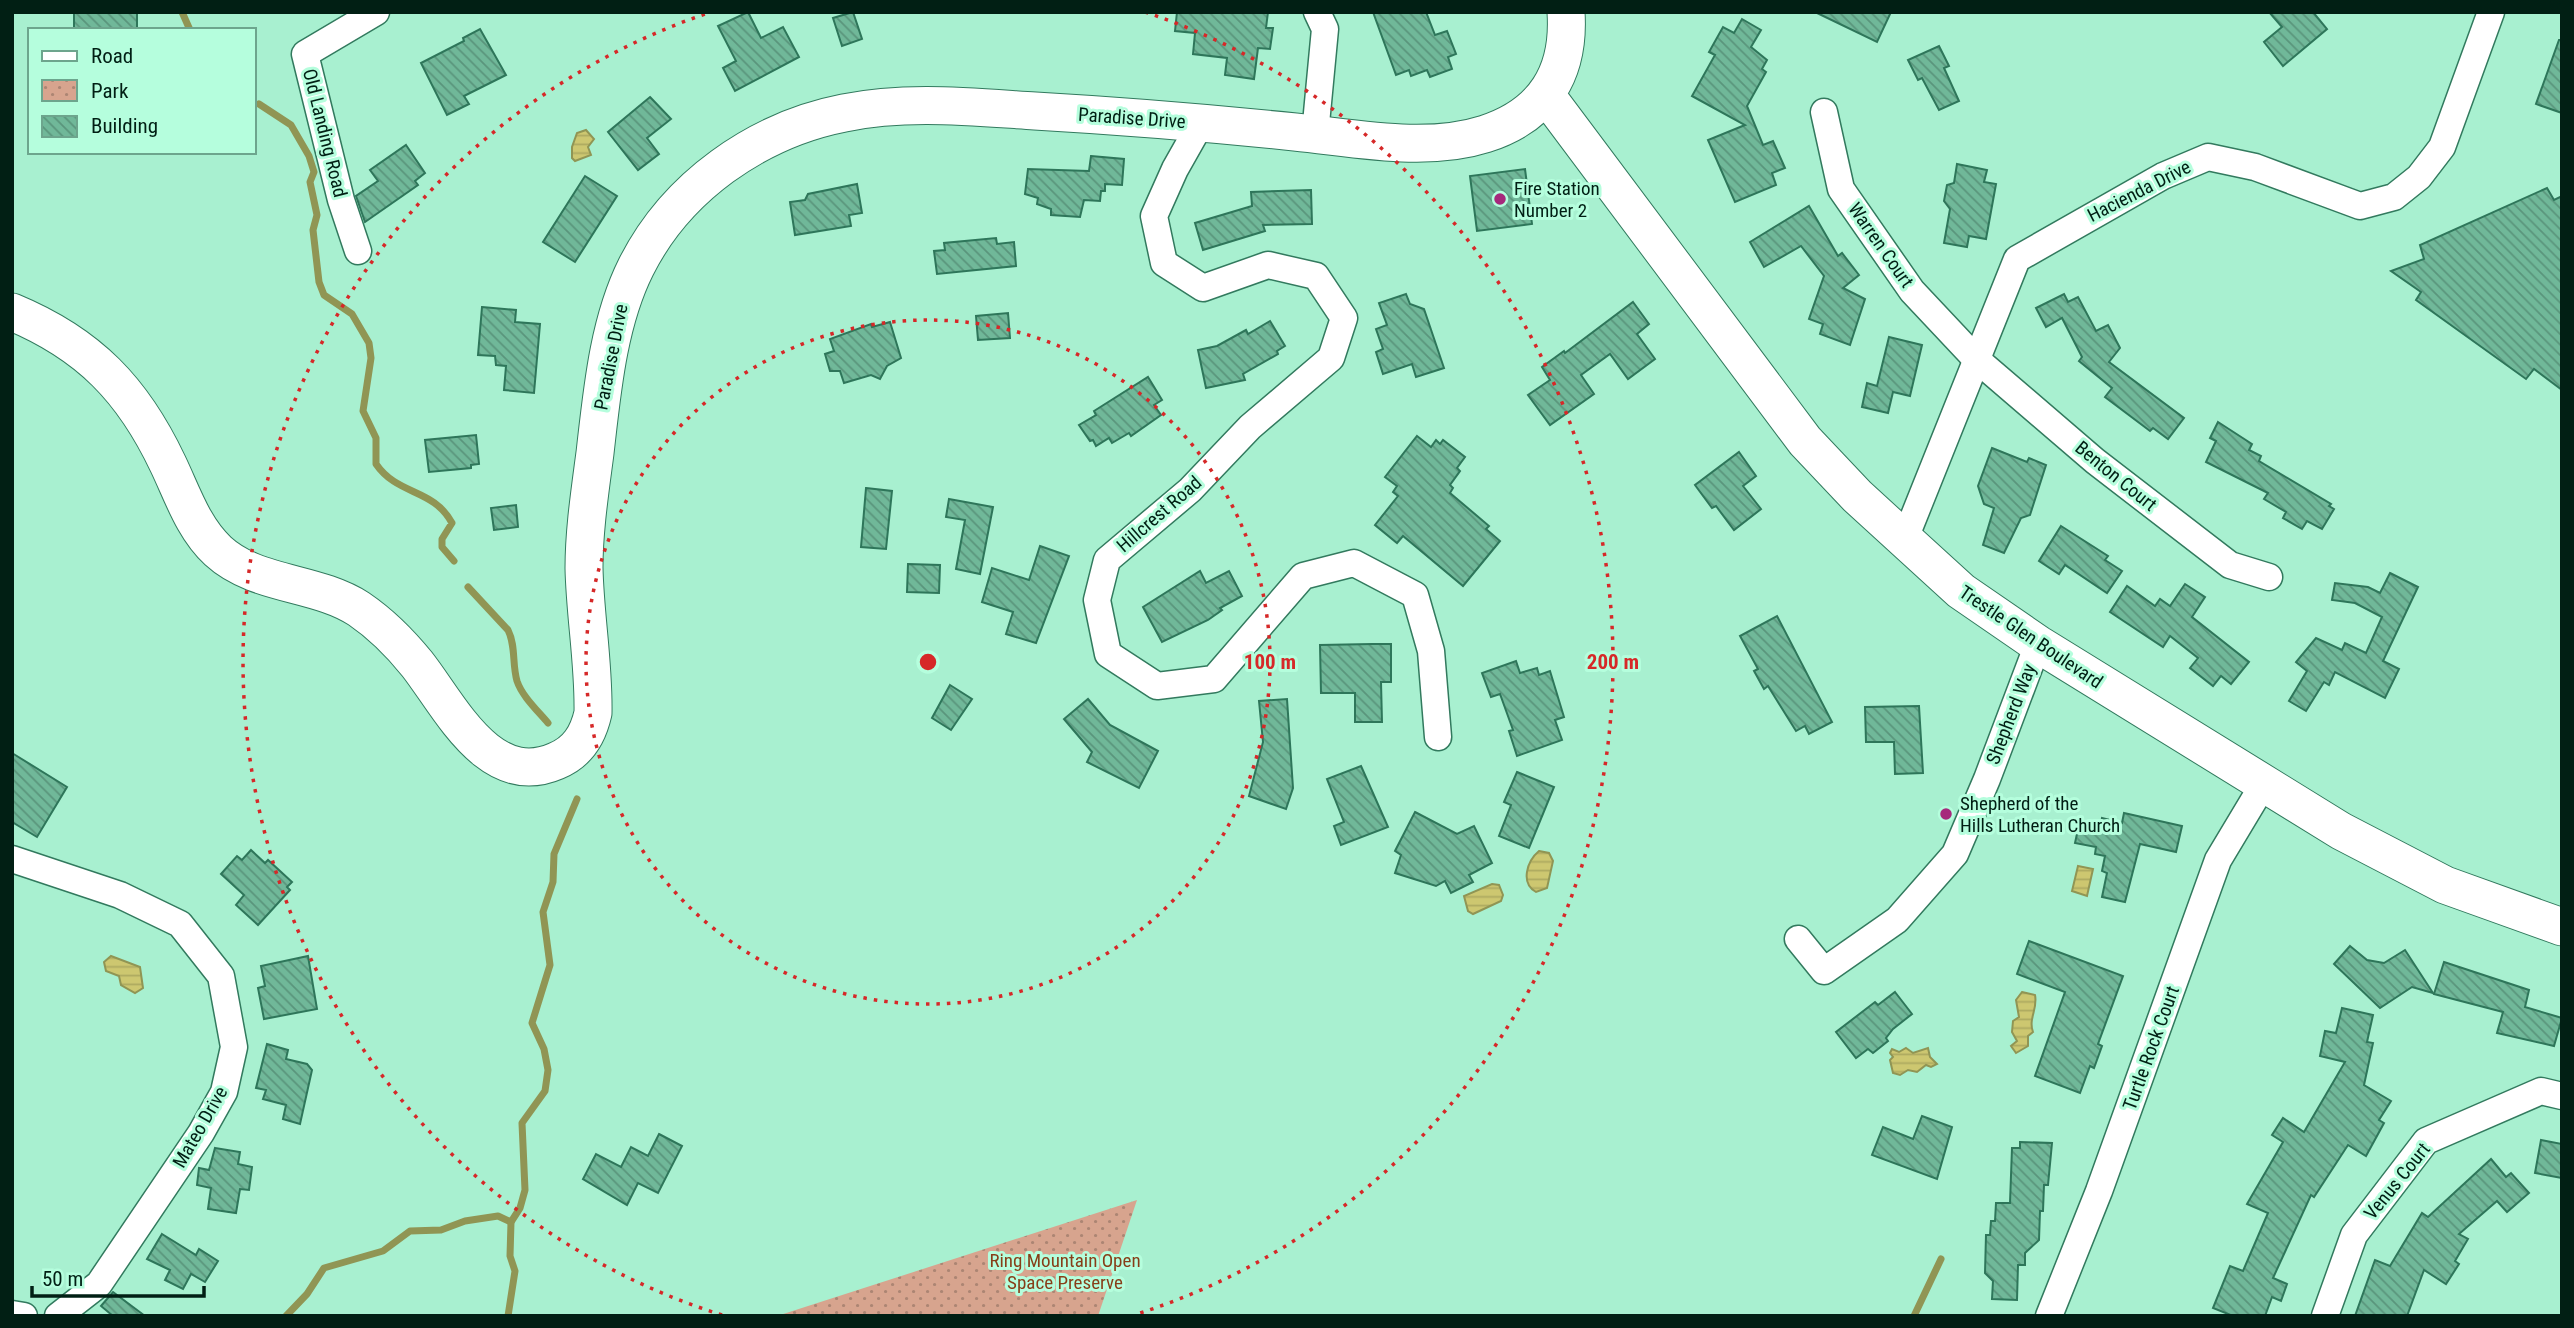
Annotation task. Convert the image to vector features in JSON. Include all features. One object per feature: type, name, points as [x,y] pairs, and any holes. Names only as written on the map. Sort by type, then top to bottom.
[{"type":"street","name":"Old Landing Road","points":[[358,251],[341,200],[305,54],[376,12]]},
{"type":"street","points":[[1315,134],[1325,29],[1317,12]]},
{"type":"street","name":"Paradise Drive","points":[[12,312],[83,352],[121,385],[155,438],[197,525],[220,553],[241,566],[321,591],[355,607],[407,652],[464,729],[486,751],[514,765],[540,766],[561,759],[579,745],[593,713],[585,542],[599,419],[620,309],[632,275],[651,241],[695,190],[737,156],[771,136],[825,117],[868,108],[941,106],[1201,123],[1395,141],[1467,139],[1511,123],[1546,95],[1564,57],[1566,12]]},
{"type":"street","name":"Hacienda Drive","points":[[1904,541],[1975,358],[2017,259],[2163,176],[2208,157],[2255,167],[2360,206],[2393,197],[2419,177],[2442,147],[2491,12]]},
{"type":"street","name":"Trestle Glen Boulevard","points":[[1546,95],[1805,441],[1837,478],[1961,591],[2038,645],[2263,785],[2411,869],[2480,899],[2562,927]]},
{"type":"street","name":"Warren Court","points":[[1824,112],[1841,189],[1912,291],[1975,358]]},
{"type":"street","name":"Hillcrest Road","points":[[1201,123],[1175,169],[1154,216],[1164,263],[1203,288],[1268,265],[1316,276],[1344,318],[1331,358],[1250,427],[1190,490],[1107,560],[1097,600],[1108,654],[1157,687],[1214,679],[1303,576],[1354,563],[1415,595],[1431,651],[1438,737]]},
{"type":"street","name":"Benton Court","points":[[1975,358],[2095,461],[2230,565],[2269,577]]},
{"type":"street","name":"Shepherd Way","points":[[1798,939],[1824,971],[1897,920],[1955,854],[2038,645]]},
{"type":"street","name":"Turtle Rock Court","points":[[2049,1316],[2099,1191],[2218,860],[2263,785]]},
{"type":"street","name":"Mateo Drive","points":[[12,859],[120,895],[180,924],[221,976],[234,1047],[224,1092],[201,1133],[99,1284],[58,1316]]},
{"type":"street","name":"Venus Court","points":[[2326,1316],[2354,1235],[2426,1140],[2541,1091],[2562,1096]]},
{"type":"street","points":[[12,1314],[24,1316]]},
{"type":"green space","name":"Ring Mountain Open Space Preserve","points":[[1137,1200],[1098,1316],[777,1316]]},
{"type":"shaded area","points":[[586,130],[594,139],[588,147],[591,155],[575,161],[572,158],[572,147],[577,133]]},
{"type":"shaded area","points":[[1539,851],[1549,853],[1553,861],[1547,888],[1536,892],[1528,883],[1527,872],[1531,860]]},
{"type":"shaded area","points":[[2078,866],[2093,869],[2087,896],[2072,891]]},
{"type":"shaded area","points":[[1492,884],[1499,885],[1503,895],[1501,901],[1473,914],[1468,911],[1464,896]]},
{"type":"shaded area","points":[[111,956],[140,967],[143,988],[135,993],[121,985],[119,976],[106,971],[104,962]]},
{"type":"shaded area","points":[[2022,992],[2035,995],[2033,1032],[2028,1036],[2028,1046],[2016,1053],[2011,1046],[2017,1041],[2012,1032],[2013,1021],[2019,1017],[2016,1000]]},
{"type":"shaded area","points":[[1906,1048],[1913,1053],[1928,1048],[1930,1057],[1937,1064],[1931,1067],[1926,1065],[1917,1072],[1908,1070],[1900,1075],[1893,1073],[1890,1060],[1893,1057],[1890,1053],[1892,1049],[1899,1052]]},
{"type":"building","points":[[74,12],[137,12],[137,28],[74,28]]},
{"type":"building","points":[[748,12],[761,38],[783,27],[799,57],[735,91],[723,68],[736,61],[718,26]]},
{"type":"building","points":[[853,12],[862,39],[842,46],[833,18]]},
{"type":"building","points":[[1177,12],[1268,12],[1266,28],[1273,28],[1270,49],[1258,48],[1254,79],[1225,75],[1227,58],[1193,54],[1195,33],[1175,31]]},
{"type":"building","points":[[1373,12],[1426,12],[1435,35],[1447,31],[1456,54],[1448,57],[1452,69],[1430,77],[1427,70],[1411,76],[1409,70],[1396,75]]},
{"type":"building","points":[[1815,12],[1891,12],[1877,42]]},
{"type":"building","points":[[2269,12],[2313,12],[2327,29],[2283,66],[2264,42],[2282,27]]},
{"type":"building","points":[[1742,19],[1761,30],[1751,47],[1767,60],[1762,69],[1766,72],[1747,106],[1763,145],[1773,141],[1785,168],[1772,173],[1776,185],[1735,202],[1708,140],[1745,125],[1692,96],[1715,55],[1709,52],[1723,27],[1734,33]]},
{"type":"building","points":[[480,29],[506,75],[464,96],[469,104],[447,115],[421,63],[464,41],[463,38]]},
{"type":"building","points":[[2559,40],[2562,40],[2562,113],[2536,104]]},
{"type":"building","points":[[1939,46],[1949,66],[1944,68],[1959,101],[1939,110],[1922,78],[1918,80],[1908,60]]},
{"type":"building","points":[[650,97],[671,119],[647,138],[659,154],[638,170],[608,132]]},
{"type":"building","points":[[406,145],[425,173],[415,181],[418,185],[365,222],[356,196],[378,181],[370,170]]},
{"type":"building","points":[[1091,156],[1124,159],[1122,185],[1105,184],[1100,201],[1084,200],[1080,217],[1051,215],[1051,209],[1037,204],[1038,198],[1025,194],[1028,169],[1089,171]]},
{"type":"building","points":[[1957,164],[1987,170],[1984,182],[1996,184],[1986,239],[1969,236],[1967,247],[1944,243],[1950,209],[1944,201],[1947,185],[1954,183]]},
{"type":"building","points":[[1525,169],[1532,224],[1477,231],[1470,176]]},
{"type":"building","points":[[585,176],[617,196],[575,262],[543,242]]},
{"type":"building","points":[[857,184],[862,213],[849,215],[851,226],[795,235],[790,202],[805,200],[808,194]]},
{"type":"building","points":[[2547,188],[2554,200],[2562,196],[2562,390],[2534,369],[2526,379],[2416,300],[2421,292],[2391,271],[2424,259],[2420,245]]},
{"type":"building","points":[[1311,190],[1312,224],[1263,225],[1265,231],[1203,250],[1195,223],[1252,206],[1251,192]]},
{"type":"building","points":[[1809,206],[1838,256],[1842,253],[1859,275],[1843,288],[1865,299],[1850,345],[1820,334],[1823,324],[1809,319],[1824,276],[1801,246],[1764,267],[1750,242]]},
{"type":"building","points":[[996,238],[997,244],[1014,242],[1016,266],[937,274],[934,251],[945,250],[944,243]]},
{"type":"building","points":[[1406,294],[1410,304],[1424,309],[1444,368],[1416,377],[1412,364],[1383,374],[1376,352],[1383,349],[1376,329],[1387,325],[1379,303]]},
{"type":"building","points":[[2064,294],[2068,302],[2078,297],[2096,331],[2108,325],[2120,348],[2109,362],[2184,418],[2168,439],[2153,428],[2150,431],[2105,397],[2112,388],[2079,361],[2082,357],[2062,318],[2046,327],[2036,308]]},
{"type":"building","points":[[1633,302],[1649,324],[1637,334],[1655,359],[1628,379],[1610,354],[1581,375],[1594,394],[1550,425],[1528,395],[1550,380],[1542,367]]},
{"type":"building","points":[[482,307],[516,310],[515,322],[540,324],[534,393],[504,390],[506,366],[496,365],[495,356],[478,355]]},
{"type":"building","points":[[1008,313],[1010,338],[978,340],[976,316]]},
{"type":"building","points":[[1270,321],[1285,346],[1277,351],[1278,354],[1243,374],[1245,380],[1206,388],[1198,350],[1217,346],[1246,330],[1248,334]]},
{"type":"building","points":[[890,322],[901,358],[887,366],[880,379],[871,375],[844,383],[840,371],[830,371],[825,354],[834,351],[830,339],[871,324],[872,327]]},
{"type":"building","points":[[1889,337],[1922,345],[1910,396],[1893,392],[1888,413],[1862,407],[1867,383],[1877,386]]},
{"type":"building","points":[[1148,377],[1162,400],[1154,405],[1161,415],[1131,436],[1129,433],[1112,443],[1109,438],[1096,446],[1079,425],[1096,415],[1094,411]]},
{"type":"building","points":[[2218,422],[2252,444],[2249,450],[2261,456],[2259,461],[2331,504],[2329,506],[2334,509],[2322,529],[2307,521],[2302,529],[2283,518],[2286,512],[2264,499],[2268,493],[2206,462],[2216,441],[2210,438]]},
{"type":"building","points":[[476,435],[479,464],[471,465],[471,468],[429,472],[425,440]]},
{"type":"building","points":[[1417,436],[1431,447],[1436,440],[1440,444],[1443,440],[1465,457],[1457,468],[1460,471],[1450,485],[1453,488],[1450,493],[1489,526],[1486,529],[1500,541],[1463,586],[1403,536],[1397,543],[1375,525],[1398,496],[1393,492],[1397,486],[1385,477]]},
{"type":"building","points":[[1992,448],[2027,462],[2029,458],[2046,465],[2030,515],[2021,518],[2004,553],[1983,545],[1994,508],[1984,504],[1978,486]]},
{"type":"building","points":[[1739,452],[1756,476],[1743,486],[1761,509],[1734,530],[1716,506],[1712,508],[1695,485]]},
{"type":"building","points":[[866,488],[892,491],[886,549],[861,547]]},
{"type":"building","points":[[949,499],[993,507],[980,574],[956,569],[965,520],[946,517]]},
{"type":"building","points":[[516,505],[518,527],[494,530],[491,508]]},
{"type":"building","points":[[2061,526],[2108,556],[2105,560],[2122,571],[2107,593],[2065,565],[2059,574],[2039,561]]},
{"type":"building","points":[[1040,546],[1069,556],[1036,643],[1006,634],[1013,612],[982,602],[992,568],[1029,580]]},
{"type":"building","points":[[908,564],[940,565],[939,593],[907,592]]},
{"type":"building","points":[[1200,571],[1206,583],[1229,571],[1242,596],[1220,608],[1222,610],[1208,620],[1162,642],[1143,607]]},
{"type":"building","points":[[2390,573],[2418,587],[2383,661],[2399,669],[2385,698],[2335,672],[2329,685],[2324,682],[2306,711],[2289,701],[2307,671],[2296,662],[2316,638],[2342,650],[2345,643],[2366,653],[2382,617],[2355,603],[2332,600],[2335,583],[2368,587],[2380,593]]},
{"type":"building","points":[[2185,584],[2205,597],[2192,617],[2249,662],[2231,684],[2221,676],[2213,686],[2190,668],[2198,658],[2170,636],[2163,647],[2110,612],[2127,586],[2155,606],[2160,599],[2170,606]]},
{"type":"building","points":[[1777,616],[1832,722],[1809,734],[1805,726],[1796,731],[1768,686],[1764,689],[1754,671],[1758,669],[1740,636]]},
{"type":"building","points":[[1391,644],[1391,682],[1381,682],[1382,722],[1355,722],[1355,693],[1321,693],[1320,645]]},
{"type":"building","points":[[1516,661],[1520,673],[1537,668],[1539,675],[1550,671],[1564,717],[1555,720],[1562,740],[1517,756],[1509,731],[1513,730],[1500,694],[1491,697],[1482,673]]},
{"type":"building","points":[[950,685],[972,699],[951,730],[932,718]]},
{"type":"building","points":[[1088,699],[1110,725],[1158,751],[1139,788],[1087,762],[1092,752],[1064,719]]},
{"type":"building","points":[[1287,699],[1293,788],[1286,809],[1249,796],[1263,742],[1259,701]]},
{"type":"building","points":[[1919,706],[1923,773],[1895,774],[1894,742],[1866,742],[1865,707]]},
{"type":"building","points":[[12,753],[67,787],[37,837],[12,822]]},
{"type":"building","points":[[1361,766],[1388,827],[1341,845],[1334,826],[1344,822],[1327,779]]},
{"type":"building","points":[[1517,772],[1554,787],[1529,848],[1499,836],[1511,805],[1504,802]]},
{"type":"building","points":[[1415,812],[1457,834],[1474,826],[1492,863],[1469,875],[1473,882],[1451,893],[1445,881],[1436,886],[1395,873],[1401,855],[1395,851]]},
{"type":"building","points":[[2124,813],[2182,826],[2176,852],[2140,844],[2125,902],[2102,897],[2107,873],[2102,871],[2105,856],[2095,854],[2096,847],[2075,843],[2080,820],[2101,824],[2102,818],[2122,823]]},
{"type":"building","points":[[251,850],[265,863],[268,860],[292,882],[287,887],[290,890],[258,925],[236,905],[244,895],[221,874],[237,856],[242,860]]},
{"type":"building","points":[[2029,941],[2123,976],[2098,1044],[2102,1046],[2094,1068],[2090,1066],[2080,1093],[2035,1076],[2065,992],[2017,974]]},
{"type":"building","points":[[2350,946],[2367,960],[2384,963],[2405,950],[2433,993],[2412,987],[2380,1008],[2334,964]]},
{"type":"building","points":[[308,956],[317,1009],[264,1019],[258,988],[265,986],[261,966]]},
{"type":"building","points":[[2444,962],[2529,990],[2525,1007],[2562,1018],[2554,1046],[2497,1033],[2503,1012],[2434,994]]},
{"type":"building","points":[[1895,992],[1912,1014],[1893,1029],[1886,1038],[1888,1041],[1873,1053],[1868,1049],[1856,1058],[1836,1032],[1875,1002],[1878,1005]]},
{"type":"building","points":[[2342,1008],[2373,1015],[2367,1042],[2373,1043],[2364,1085],[2391,1101],[2379,1120],[2384,1123],[2366,1156],[2348,1145],[2314,1197],[2311,1195],[2273,1278],[2287,1284],[2281,1301],[2272,1297],[2265,1316],[2233,1316],[2213,1308],[2230,1266],[2243,1271],[2268,1213],[2247,1204],[2283,1142],[2272,1135],[2283,1118],[2304,1132],[2345,1062],[2320,1056],[2325,1031],[2336,1033]]},
{"type":"building","points":[[267,1044],[288,1050],[286,1059],[307,1064],[312,1070],[300,1124],[283,1119],[286,1105],[263,1099],[266,1090],[256,1088]]},
{"type":"building","points":[[1922,1116],[1952,1127],[1937,1179],[1872,1155],[1883,1127],[1913,1139]]},
{"type":"building","points":[[659,1134],[682,1146],[658,1193],[638,1183],[627,1205],[583,1179],[596,1154],[621,1167],[631,1147],[648,1156]]},
{"type":"building","points":[[2541,1140],[2562,1144],[2562,1178],[2535,1173]]},
{"type":"building","points":[[2020,1142],[2052,1143],[2048,1185],[2044,1185],[2043,1211],[2040,1211],[2039,1240],[2025,1253],[2025,1265],[2018,1265],[2017,1300],[1992,1299],[1993,1281],[1985,1273],[1986,1235],[1990,1235],[1991,1221],[1995,1221],[1996,1203],[2010,1203],[2012,1148],[2020,1148]]},
{"type":"building","points":[[215,1148],[240,1152],[238,1164],[252,1167],[249,1190],[240,1189],[236,1213],[208,1209],[211,1188],[197,1185],[199,1168],[209,1170]]},
{"type":"building","points":[[2491,1159],[2506,1177],[2511,1173],[2529,1193],[2507,1212],[2497,1201],[2459,1234],[2468,1239],[2455,1261],[2459,1264],[2446,1284],[2424,1270],[2407,1316],[2355,1316],[2375,1260],[2390,1266],[2422,1213],[2428,1217]]},
{"type":"building","points":[[162,1234],[196,1255],[199,1249],[218,1261],[205,1282],[191,1274],[183,1289],[165,1280],[170,1270],[147,1259]]},
{"type":"building","points":[[113,1292],[145,1316],[113,1316],[101,1306]]},
{"type":"waterway","points":[[182,12],[189,28]]},
{"type":"waterway","points":[[259,104],[291,125],[309,156],[314,172],[310,182],[317,215],[313,230],[319,282],[324,295],[352,314],[369,343],[371,358],[363,411],[376,438],[376,464],[394,482],[425,497],[444,512],[452,523],[442,539],[442,547],[454,561]]},
{"type":"waterway","points":[[468,587],[508,630],[519,687],[548,723]]},
{"type":"waterway","points":[[508,1316],[515,1271],[510,1256],[511,1222],[520,1208],[525,1190],[522,1123],[545,1091],[548,1070],[544,1049],[532,1023],[550,965],[543,912],[553,882],[554,854],[577,799]]},
{"type":"waterway","points":[[286,1316],[307,1294],[324,1268],[383,1251],[410,1231],[441,1230],[465,1221],[498,1216],[511,1222]]},
{"type":"waterway","points":[[1914,1316],[1941,1259]]},
{"type":"place","name":"Fire Station Number 2","points":[[1500,199]]},
{"type":"place","name":"Shepherd of the Hills Lutheran Church","points":[[1946,814]]}]
